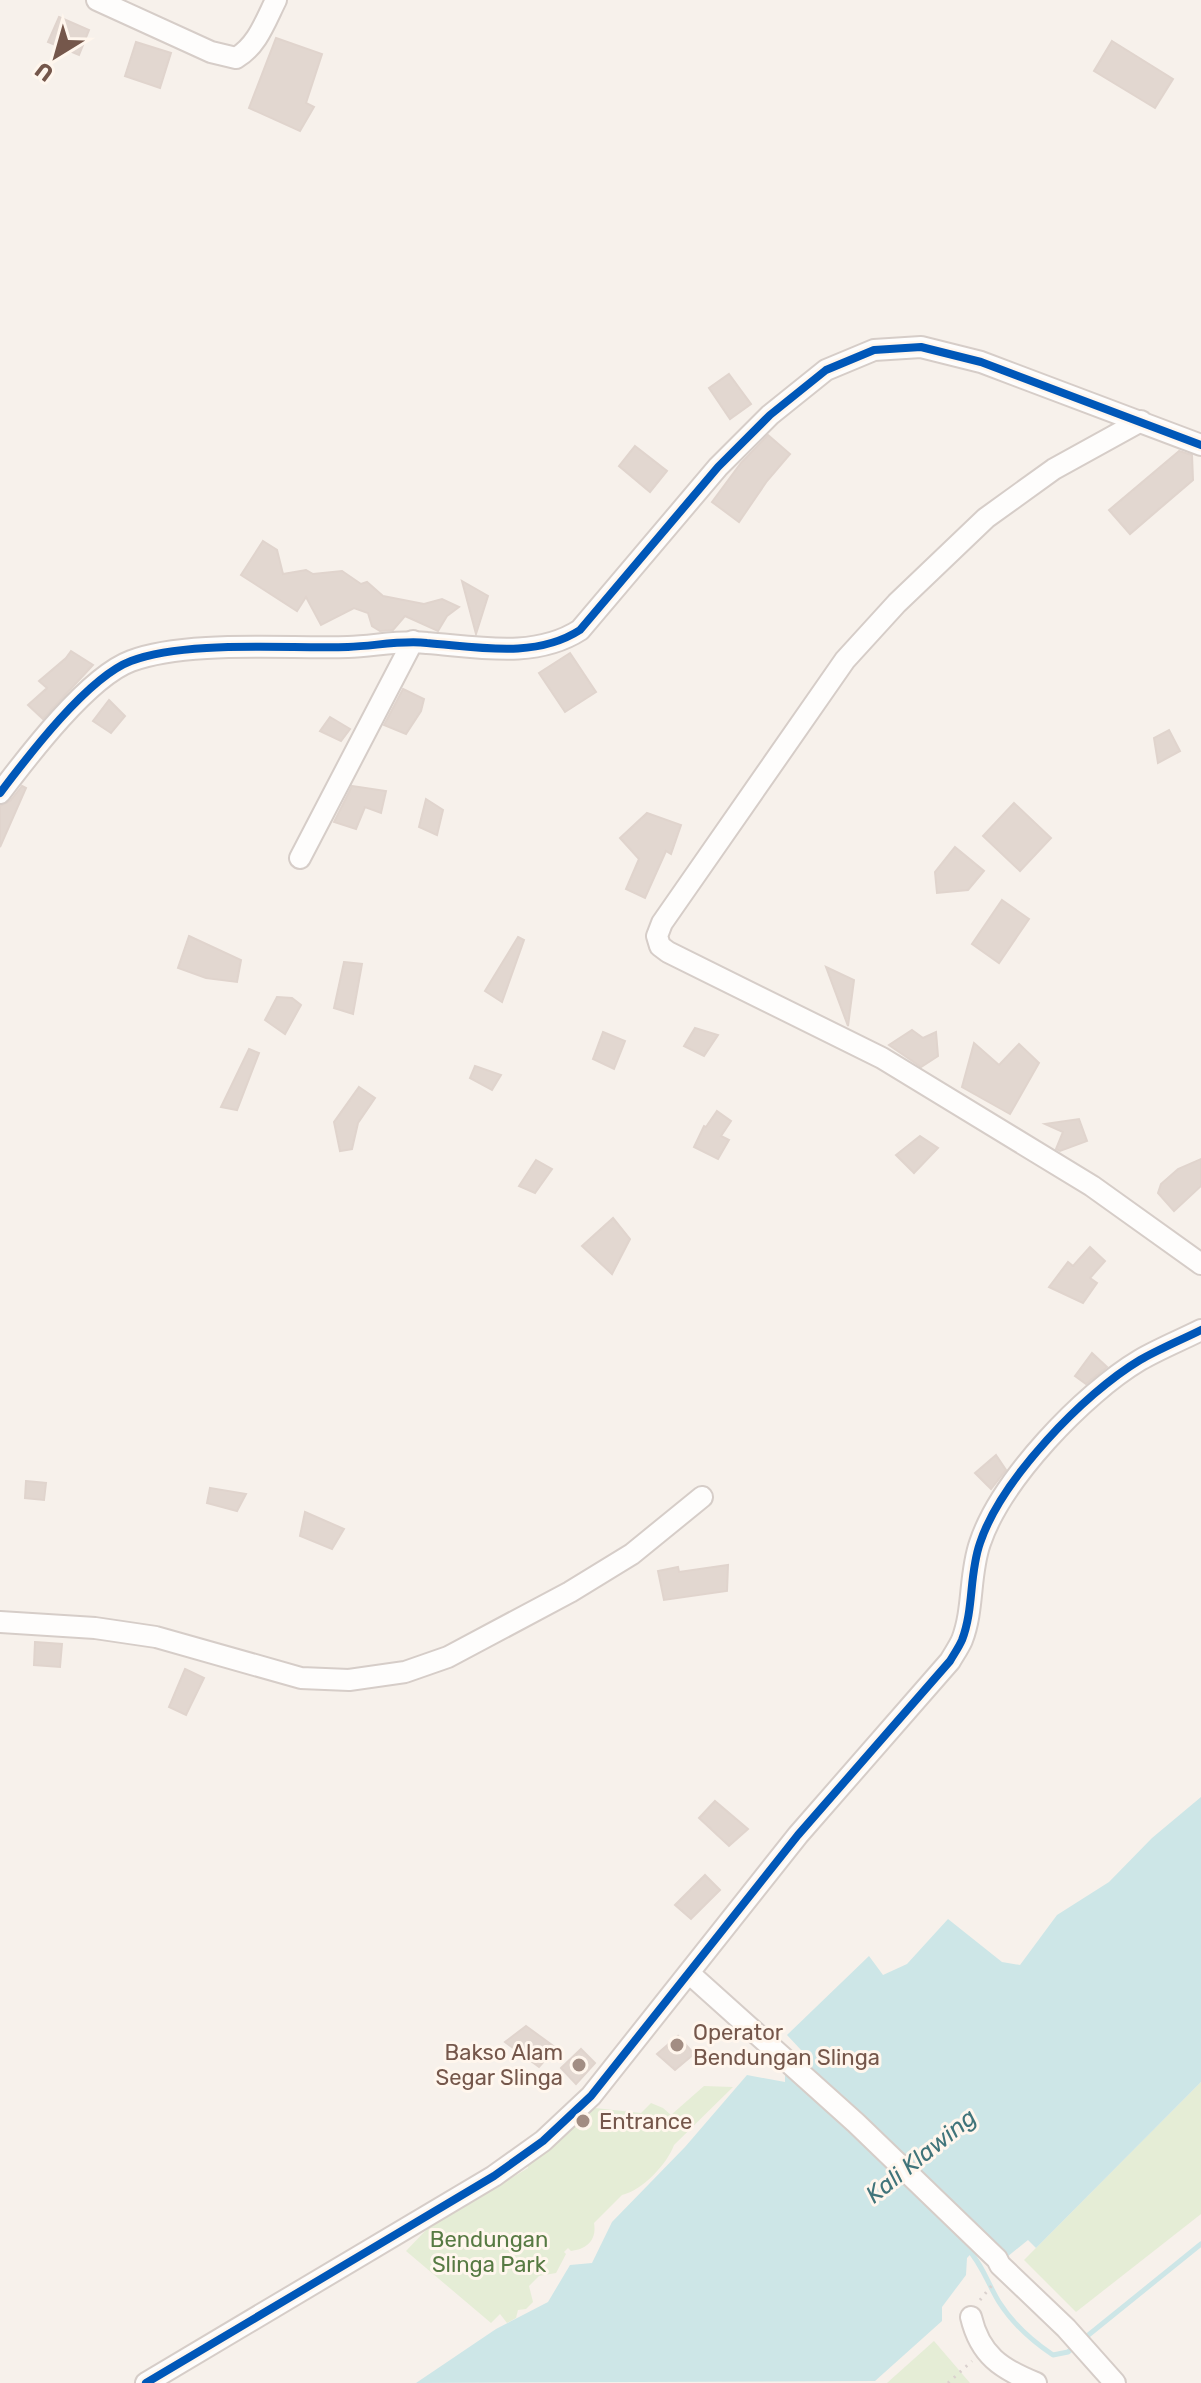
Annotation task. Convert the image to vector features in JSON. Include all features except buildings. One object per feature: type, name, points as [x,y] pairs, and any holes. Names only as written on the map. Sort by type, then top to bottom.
[{"type":"street","points":[[97,0],[211,52],[236,58],[247,52],[257,38],[276,0]]},
{"type":"street","points":[[0,793],[64,715],[103,678],[130,661],[198,650],[352,646],[413,641],[491,648],[539,648],[562,641],[580,630],[718,467],[770,415],[826,370],[874,350],[921,347],[981,362],[1201,445]]},
{"type":"street","points":[[1141,421],[1054,469],[986,518],[897,603],[845,660],[690,881],[662,923],[657,936],[660,946],[668,952],[882,1058],[1092,1186],[1201,1264]]},
{"type":"street","points":[[300,858],[413,641]]},
{"type":"street","points":[[146,2383],[494,2176],[543,2141],[591,2096],[697,1979],[798,1835],[950,1661],[962,1640],[971,1577],[980,1542],[996,1508],[1025,1465],[1116,1376],[1141,1359],[1201,1330]]},
{"type":"street","points":[[0,1622],[95,1628],[156,1637],[301,1678],[349,1680],[405,1672],[448,1657],[570,1592],[632,1554],[702,1497]]},
{"type":"street","points":[[697,1979],[856,2123],[997,2259],[1066,2328],[1115,2383]]},
{"type":"street","points":[[971,2317],[983,2350],[1013,2373],[1036,2383]]},
{"type":"path","points":[[971,2317],[974,2308],[1001,2273],[1000,2265]]},
{"type":"path","points":[[948,2383],[983,2350]]},
{"type":"green space","points":[[1201,2082],[1201,2214],[1076,2312],[1024,2260]]},
{"type":"green space","name":"Bendungan Slinga Park","points":[[704,2086],[733,2087],[674,2145],[653,2175],[638,2188],[622,2195],[594,2223],[590,2243],[577,2250],[568,2248],[556,2273],[539,2276],[529,2286],[533,2302],[526,2309],[518,2310],[516,2318],[507,2323],[500,2314],[491,2323],[406,2251],[427,2229],[528,2168],[527,2162],[566,2126],[574,2127],[595,2108],[641,2113],[651,2103],[671,2115]]},
{"type":"green space","points":[[934,2341],[970,2383],[887,2383]]},
{"type":"water","name":"Kali Klawing","points":[[1201,1797],[1201,2082],[1036,2248],[1028,2240],[1007,2257],[986,2238],[967,2258],[966,2275],[942,2307],[942,2321],[875,2381],[416,2383],[496,2329],[548,2302],[570,2265],[592,2263],[612,2222],[685,2147],[747,2075],[785,2082],[785,2060],[801,2050],[787,2035],[869,1956],[883,1975],[907,1964],[948,1919],[1002,1962],[1020,1965],[1057,1915],[1109,1882],[1152,1838]]},
{"type":"waterway","points":[[1081,2341],[1201,2244]]},
{"type":"waterway","points":[[967,2248],[999,2302],[1023,2332],[1053,2355],[1068,2352],[1074,2347]]},
{"type":"cycle path","points":[[0,793],[60,719],[96,683],[131,661],[154,654],[208,648],[348,647],[407,642],[506,649],[544,645],[563,639],[580,630],[718,467],[770,415],[826,370],[874,350],[921,347],[981,362],[1201,445]]},
{"type":"cycle path","points":[[146,2383],[494,2176],[543,2141],[591,2096],[798,1835],[950,1661],[966,1628],[980,1543],[991,1518],[1025,1466],[1070,1416],[1118,1375],[1147,1356],[1201,1330]]},
{"type":"place","name":"Operator Bendungan Slinga","points":[[677,2045]]},
{"type":"place","name":"Bakso Alam Segar Slinga","points":[[579,2065]]},
{"type":"place","name":"Entrance","points":[[583,2121]]}]
